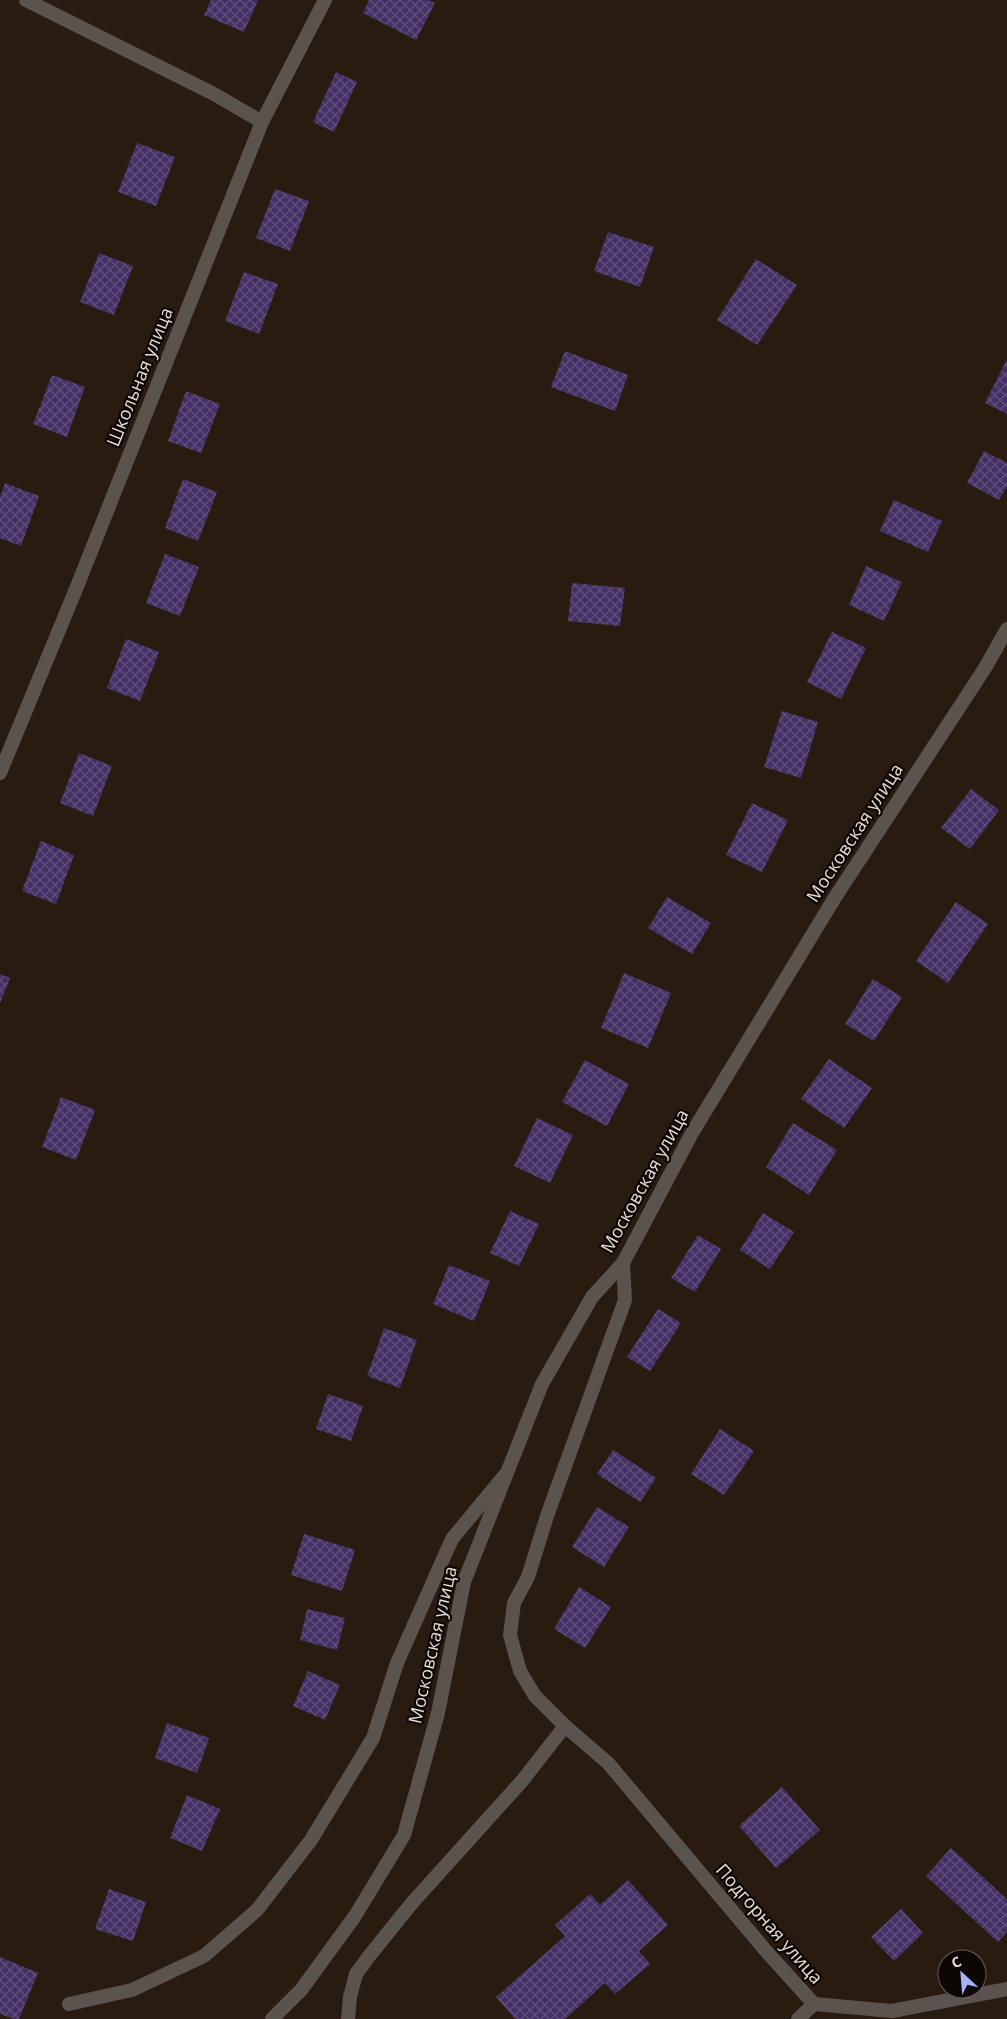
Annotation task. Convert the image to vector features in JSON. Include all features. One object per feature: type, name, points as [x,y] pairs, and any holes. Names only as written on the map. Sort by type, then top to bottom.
[{"type":"street","points":[[26,0],[214,94],[262,122]]},
{"type":"street","name":"Школьная улица","points":[[0,773],[262,122],[325,0]]},
{"type":"street","name":"Московская улица","points":[[272,2019],[301,1990],[354,1916],[404,1835],[438,1713],[464,1582],[542,1384],[592,1298],[623,1263],[702,1116],[834,899],[985,668],[1007,629]]},
{"type":"street","name":"Подгорная улица","points":[[623,1263],[625,1300],[547,1516],[528,1576],[514,1604],[510,1635],[520,1671],[536,1696],[565,1726],[608,1763],[766,1951],[814,2004],[892,2010],[1007,1989]]},
{"type":"street","points":[[69,2004],[132,1990],[204,1956],[257,1910],[311,1840],[373,1738],[397,1663],[452,1539],[508,1472]]},
{"type":"street","points":[[348,2019],[350,1997],[356,1974],[370,1954],[412,1903],[522,1781],[565,1726]]},
{"type":"street","points":[[798,2019],[814,2004]]},
{"type":"building","points":[[211,0],[258,0],[244,32],[204,15]]},
{"type":"building","points":[[369,0],[428,0],[435,3],[416,40],[363,13]]},
{"type":"building","points":[[336,72],[357,82],[334,132],[313,122]]},
{"type":"building","points":[[137,143],[175,157],[156,206],[118,192]]},
{"type":"building","points":[[275,189],[309,201],[290,251],[256,238]]},
{"type":"building","points":[[608,232],[654,247],[640,287],[594,271]]},
{"type":"building","points":[[99,253],[133,266],[114,315],[80,302]]},
{"type":"building","points":[[756,259],[797,285],[757,345],[717,320]]},
{"type":"building","points":[[244,272],[278,284],[259,334],[225,321]]},
{"type":"building","points":[[565,351],[628,375],[615,411],[551,387]]},
{"type":"building","points":[[1007,359],[1007,414],[985,403]]},
{"type":"building","points":[[52,375],[85,387],[67,437],[33,424]]},
{"type":"building","points":[[186,391],[220,404],[201,453],[168,441]]},
{"type":"building","points":[[984,451],[1007,463],[1007,486],[999,500],[967,483]]},
{"type":"building","points":[[183,479],[217,492],[198,541],[165,528]]},
{"type":"building","points":[[5,483],[39,496],[21,546],[0,538],[0,497]]},
{"type":"building","points":[[894,500],[942,521],[928,552],[880,531]]},
{"type":"building","points":[[165,554],[199,567],[180,616],[146,603]]},
{"type":"building","points":[[866,566],[902,582],[884,621],[849,605]]},
{"type":"building","points":[[572,583],[625,588],[620,626],[568,621]]},
{"type":"building","points":[[832,632],[866,648],[841,699],[807,682]]},
{"type":"building","points":[[126,639],[159,652],[140,701],[107,688]]},
{"type":"building","points":[[782,711],[818,722],[801,778],[764,767]]},
{"type":"building","points":[[79,753],[112,766],[93,816],[60,803]]},
{"type":"building","points":[[971,789],[999,810],[970,849],[941,828]]},
{"type":"building","points":[[752,803],[788,820],[762,872],[726,855]]},
{"type":"building","points":[[41,841],[74,855],[56,904],[22,891]]},
{"type":"building","points":[[667,897],[711,923],[692,954],[648,928]]},
{"type":"building","points":[[956,902],[988,924],[948,983],[916,961]]},
{"type":"building","points":[[624,973],[671,993],[648,1048],[601,1028]]},
{"type":"building","points":[[0,974],[10,978],[0,1003]]},
{"type":"building","points":[[873,979],[902,997],[874,1041],[845,1024]]},
{"type":"building","points":[[829,1059],[872,1088],[844,1128],[801,1099]]},
{"type":"building","points":[[585,1060],[629,1084],[607,1126],[562,1102]]},
{"type":"building","points":[[61,1097],[95,1110],[76,1160],[42,1147]]},
{"type":"building","points":[[537,1118],[573,1135],[550,1183],[514,1166]]},
{"type":"building","points":[[793,1123],[837,1150],[809,1195],[766,1167]]},
{"type":"building","points":[[510,1211],[539,1224],[519,1266],[490,1253]]},
{"type":"building","points":[[763,1213],[794,1232],[770,1269],[740,1250]]},
{"type":"building","points":[[698,1235],[721,1249],[695,1292],[671,1278]]},
{"type":"building","points":[[449,1265],[490,1281],[474,1321],[433,1304]]},
{"type":"building","points":[[658,1309],[681,1323],[650,1371],[627,1357]]},
{"type":"building","points":[[384,1328],[417,1340],[400,1388],[367,1376]]},
{"type":"building","points":[[328,1394],[363,1406],[351,1441],[316,1429]]},
{"type":"building","points":[[720,1429],[754,1451],[724,1495],[691,1474]]},
{"type":"building","points":[[613,1450],[656,1478],[640,1502],[597,1474]]},
{"type":"building","points":[[597,1507],[629,1527],[604,1567],[572,1547]]},
{"type":"building","points":[[304,1534],[355,1550],[342,1591],[291,1575]]},
{"type":"building","points":[[579,1587],[611,1607],[585,1648],[554,1629]]},
{"type":"building","points":[[307,1609],[345,1618],[337,1650],[300,1640]]},
{"type":"building","points":[[308,1671],[340,1685],[325,1720],[293,1706]]},
{"type":"building","points":[[167,1723],[209,1738],[197,1773],[155,1758]]},
{"type":"building","points":[[782,1787],[820,1830],[776,1868],[739,1826]]},
{"type":"building","points":[[187,1795],[220,1809],[202,1851],[170,1838]]},
{"type":"building","points":[[951,1848],[1007,1899],[1007,1932],[998,1942],[926,1876]]},
{"type":"building","points":[[628,1880],[668,1925],[639,1951],[650,1964],[615,1994],[605,1983],[565,2019],[515,2019],[496,1997],[565,1936],[555,1925],[590,1894],[600,1905]]},
{"type":"building","points":[[109,1889],[146,1902],[133,1941],[95,1929]]},
{"type":"building","points":[[901,1909],[923,1933],[894,1961],[871,1937]]},
{"type":"building","points":[[0,1957],[38,1973],[19,2019],[0,2014]]}]
